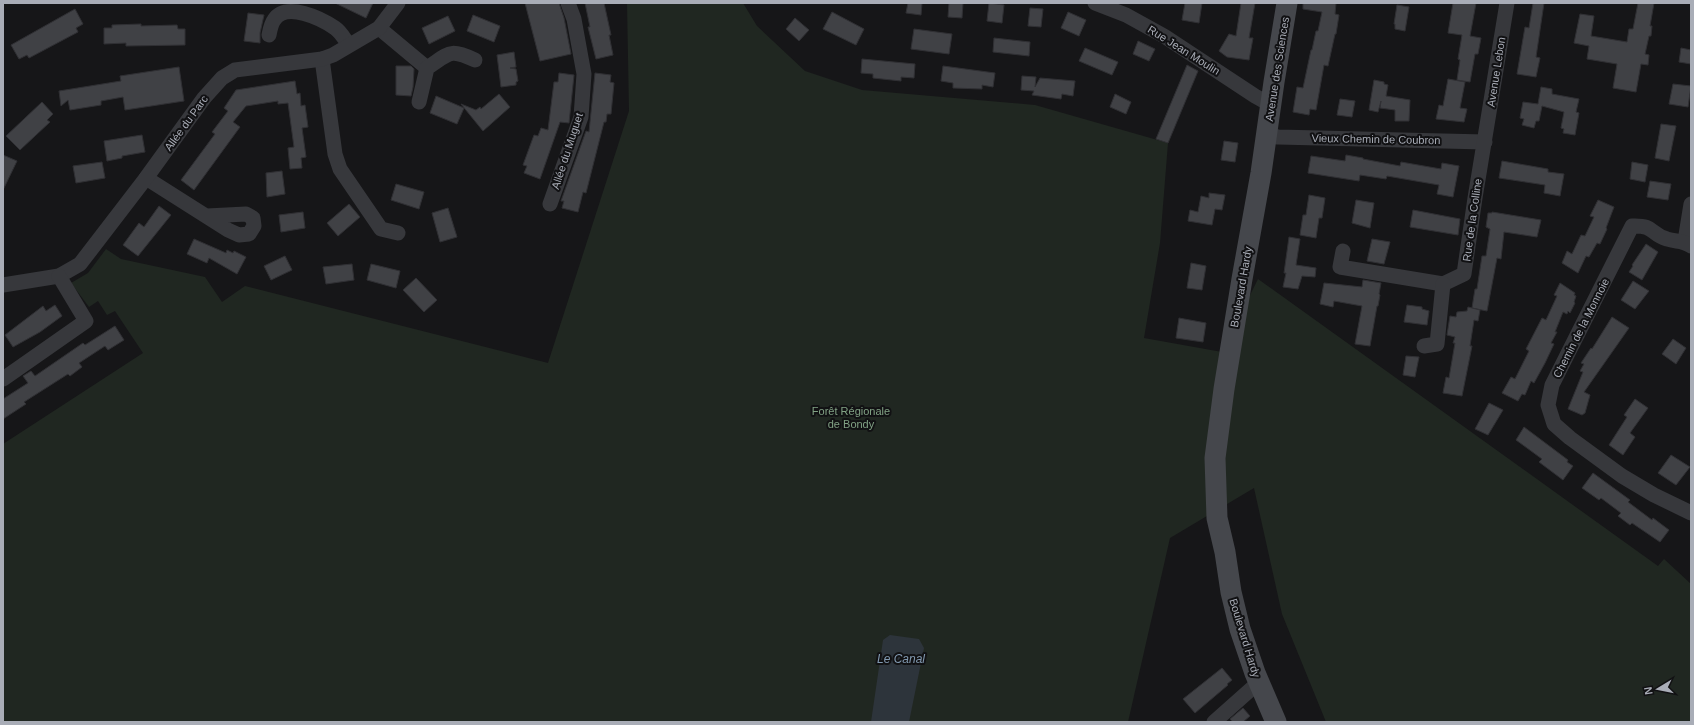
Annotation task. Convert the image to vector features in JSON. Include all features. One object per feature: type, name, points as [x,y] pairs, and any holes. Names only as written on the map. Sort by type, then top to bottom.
[{"type":"street","name":"Allée du Parc","points":[[3,285],[59,276],[80,264],[146,178],[204,98],[222,78],[235,70],[322,59],[333,55],[379,28],[398,3]]},
{"type":"street","name":"Allée du Muguet","points":[[550,204],[581,117],[584,74],[574,19],[568,3]]},
{"type":"street","name":"Rue Jean Moulin","points":[[1095,3],[1120,12],[1164,36],[1271,105]]},
{"type":"street","name":"Avenue des Sciences","points":[[1267,135],[1287,3]]},
{"type":"street","name":"Avenue Lebon","points":[[1485,142],[1507,3]]},
{"type":"street","points":[[269,35],[274,19],[282,13],[297,11],[320,20],[336,29],[349,45]]},
{"type":"street","points":[[379,28],[427,68]]},
{"type":"street","points":[[419,102],[427,68],[448,54],[458,52],[475,60]]},
{"type":"street","points":[[322,59],[335,154],[340,169],[381,229],[398,233]]},
{"type":"street","name":"Vieux Chemin de Coubron","points":[[1267,135],[1278,138],[1485,142]]},
{"type":"street","name":"Boulevard Hardy","points":[[1267,135],[1240,287],[1224,389],[1219,439],[1223,459],[1223,498],[1227,538],[1225,552],[1231,592],[1238,621],[1258,682],[1276,722]]},
{"type":"street","name":"Rue de la Colline","points":[[1442,284],[1464,274],[1485,142]]},
{"type":"street","points":[[146,178],[207,216]]},
{"type":"street","points":[[1688,243],[1691,204]]},
{"type":"street","name":"Chemin de la Monnoie","points":[[1688,243],[1664,238],[1650,227],[1637,226],[1552,385],[1548,405],[1554,424],[1570,438],[1622,476],[1648,492],[1691,513]]},
{"type":"street","points":[[1343,251],[1340,267],[1442,284],[1437,344],[1424,346]]},
{"type":"street","points":[[3,379],[86,322],[59,276]]},
{"type":"street","points":[[1214,722],[1258,682]]},
{"type":"green space","name":"Forêt Régionale de Bondy","points":[[627,3],[743,3],[757,26],[805,71],[862,90],[1035,105],[1168,143],[1160,243],[1144,338],[1222,352],[1258,279],[1658,566],[1664,559],[1691,584],[1691,722],[1326,722],[1282,614],[1254,488],[1170,538],[1128,722],[3,722],[3,444],[143,353],[115,311],[107,315],[98,301],[89,307],[71,283],[88,273],[106,249],[121,259],[205,277],[222,302],[245,286],[548,363],[629,111]]},
{"type":"water","name":"Le Canal","points":[[890,635],[919,639],[924,648],[909,722],[871,722],[883,640]]},
{"type":"building","points":[[335,3],[373,3],[366,18]]},
{"type":"building","points":[[525,3],[559,3],[564,18],[571,54],[540,61]]},
{"type":"building","points":[[585,3],[604,3],[611,35],[609,35],[613,55],[596,59],[588,27],[590,27]]},
{"type":"building","points":[[908,3],[922,3],[921,15],[906,13]]},
{"type":"building","points":[[949,3],[963,3],[962,18],[948,17]]},
{"type":"building","points":[[989,3],[1004,5],[1002,23],[987,21]]},
{"type":"building","points":[[1185,3],[1202,3],[1199,23],[1182,20]]},
{"type":"building","points":[[1241,3],[1255,3],[1249,38],[1253,38],[1249,60],[1227,57],[1219,51],[1229,34],[1236,36]]},
{"type":"building","points":[[1303,3],[1336,3],[1335,14],[1339,15],[1328,66],[1324,65],[1316,110],[1310,109],[1309,115],[1293,112],[1297,87],[1303,88],[1311,50],[1316,31],[1318,31],[1322,12],[1303,9]]},
{"type":"building","points":[[1453,3],[1476,3],[1470,36],[1481,38],[1478,54],[1475,54],[1470,82],[1457,80],[1460,60],[1458,59],[1462,35],[1448,33]]},
{"type":"building","points":[[1533,3],[1544,3],[1536,57],[1540,58],[1536,77],[1517,74],[1525,27],[1529,28]]},
{"type":"building","points":[[1638,3],[1654,3],[1650,26],[1652,26],[1651,36],[1649,36],[1645,54],[1649,55],[1648,65],[1641,64],[1636,92],[1613,88],[1617,64],[1587,59],[1589,46],[1574,43],[1580,14],[1594,16],[1591,36],[1627,42],[1629,29],[1633,29]]},
{"type":"building","points":[[1397,5],[1409,7],[1405,31],[1395,29],[1394,24]]},
{"type":"building","points":[[1030,8],[1043,9],[1041,27],[1028,26]]},
{"type":"building","points":[[75,9],[83,24],[76,28],[78,32],[29,58],[27,55],[19,59],[11,45]]},
{"type":"building","points":[[832,12],[864,29],[856,45],[823,29]]},
{"type":"building","points":[[1068,12],[1086,20],[1079,36],[1061,28]]},
{"type":"building","points":[[248,13],[264,15],[260,33],[260,43],[244,41]]},
{"type":"building","points":[[473,15],[500,26],[494,42],[467,31]]},
{"type":"building","points":[[448,16],[455,31],[429,44],[422,28]]},
{"type":"building","points":[[795,18],[809,30],[799,41],[786,29]]},
{"type":"building","points":[[141,24],[141,26],[177,25],[178,29],[185,29],[185,45],[126,46],[126,43],[104,44],[104,28],[112,28],[112,25]]},
{"type":"building","points":[[914,29],[952,34],[949,54],[911,49]]},
{"type":"building","points":[[994,38],[1030,42],[1029,56],[993,52]]},
{"type":"building","points":[[1138,41],[1155,49],[1149,61],[1133,54]]},
{"type":"building","points":[[1085,48],[1118,62],[1112,75],[1079,61]]},
{"type":"building","points":[[1681,48],[1691,50],[1691,64],[1679,62]]},
{"type":"building","points":[[514,52],[516,67],[510,68],[516,69],[518,81],[516,82],[516,85],[501,87],[497,55]]},
{"type":"building","points":[[862,59],[915,64],[914,78],[901,77],[901,81],[873,78],[873,74],[861,73]]},
{"type":"building","points":[[1187,65],[1198,71],[1168,143],[1156,139]]},
{"type":"building","points":[[396,66],[411,66],[414,69],[411,96],[396,95]]},
{"type":"building","points":[[943,66],[995,73],[993,87],[982,85],[982,89],[953,88],[953,83],[941,81]]},
{"type":"building","points":[[179,67],[184,101],[125,110],[123,97],[101,101],[101,105],[70,110],[68,100],[61,106],[59,91],[121,81],[120,76]]},
{"type":"building","points":[[559,73],[574,75],[569,123],[560,122],[540,179],[524,173],[527,166],[523,165],[534,135],[538,136],[541,128],[548,130],[554,82],[558,82]]},
{"type":"building","points":[[595,73],[611,75],[610,82],[614,83],[611,114],[607,114],[606,122],[604,122],[586,193],[583,192],[578,212],[562,208],[564,201],[561,201],[586,131],[589,132]]},
{"type":"building","points":[[1022,76],[1036,77],[1035,87],[1040,78],[1075,81],[1073,96],[1062,94],[1061,99],[1032,95],[1034,91],[1021,90]]},
{"type":"building","points":[[1448,79],[1465,82],[1460,108],[1467,109],[1464,122],[1436,119],[1439,105],[1443,106]]},
{"type":"building","points":[[1374,80],[1384,82],[1384,84],[1388,85],[1386,96],[1410,100],[1409,121],[1395,121],[1395,110],[1380,108],[1381,101],[1378,112],[1369,110]]},
{"type":"building","points":[[295,81],[297,94],[300,93],[301,106],[305,105],[308,127],[302,128],[306,157],[301,158],[302,168],[290,169],[288,148],[294,147],[288,103],[278,104],[278,101],[246,106],[233,122],[240,127],[194,190],[181,180],[215,134],[212,132],[228,111],[224,108],[236,90]]},
{"type":"building","points":[[1673,84],[1691,86],[1688,107],[1669,104]]},
{"type":"building","points":[[1541,87],[1552,89],[1552,94],[1579,99],[1576,112],[1579,113],[1575,135],[1563,133],[1564,129],[1561,128],[1564,112],[1542,106],[1539,121],[1536,121],[1534,128],[1522,125],[1524,119],[1520,118],[1523,102],[1538,104]]},
{"type":"building","points":[[499,94],[510,107],[483,131],[461,104],[476,110],[480,107],[481,109]]},
{"type":"building","points":[[1115,94],[1131,102],[1126,114],[1110,107]]},
{"type":"building","points":[[436,96],[464,108],[457,124],[430,113]]},
{"type":"building","points":[[1340,99],[1355,101],[1352,117],[1337,115]]},
{"type":"building","points":[[42,102],[53,114],[47,120],[50,122],[20,150],[6,136]]},
{"type":"building","points":[[1661,124],[1676,126],[1669,161],[1655,158]]},
{"type":"building","points":[[142,135],[145,152],[122,156],[122,158],[107,161],[104,141]]},
{"type":"building","points":[[1224,141],[1238,143],[1235,162],[1221,160]]},
{"type":"building","points":[[3,155],[17,161],[3,190]]},
{"type":"building","points":[[1346,155],[1400,166],[1401,162],[1441,169],[1442,163],[1459,166],[1453,197],[1437,194],[1439,185],[1387,176],[1386,179],[1360,175],[1359,181],[1308,173],[1311,156],[1345,161]]},
{"type":"building","points":[[1502,161],[1548,169],[1548,172],[1564,174],[1560,196],[1544,193],[1545,185],[1499,178]]},
{"type":"building","points":[[102,162],[105,178],[76,183],[73,166]]},
{"type":"building","points":[[1632,162],[1648,165],[1645,182],[1630,179]]},
{"type":"building","points":[[282,171],[285,194],[267,197],[266,173]]},
{"type":"building","points":[[1650,181],[1671,184],[1668,200],[1647,197]]},
{"type":"building","points":[[396,184],[424,192],[419,209],[391,200]]},
{"type":"building","points":[[1209,193],[1225,195],[1222,210],[1215,209],[1212,225],[1188,221],[1190,210],[1198,212],[1201,196],[1209,198]]},
{"type":"building","points":[[1309,195],[1325,198],[1322,218],[1319,218],[1316,238],[1300,235],[1303,215],[1306,215]]},
{"type":"building","points":[[1356,200],[1374,203],[1370,228],[1352,223]]},
{"type":"building","points":[[1598,200],[1614,207],[1606,228],[1607,229],[1600,244],[1597,243],[1589,257],[1586,256],[1578,273],[1562,263],[1567,251],[1572,254],[1581,235],[1585,236],[1594,217],[1590,216]]},
{"type":"building","points":[[349,204],[360,217],[338,236],[327,223]]},
{"type":"building","points":[[159,206],[171,215],[138,256],[123,245],[139,223],[144,227]]},
{"type":"building","points":[[448,208],[457,237],[440,242],[432,213]]},
{"type":"building","points":[[1413,210],[1460,219],[1458,235],[1410,227]]},
{"type":"building","points":[[303,212],[305,228],[281,232],[279,215]]},
{"type":"building","points":[[1492,212],[1541,220],[1537,237],[1504,232],[1501,259],[1497,258],[1487,311],[1472,308],[1475,289],[1477,289],[1482,256],[1486,256],[1490,229],[1486,227],[1488,213]]},
{"type":"building","points":[[1289,237],[1300,239],[1296,265],[1316,268],[1315,277],[1302,276],[1298,289],[1283,287],[1286,273],[1284,273]]},
{"type":"building","points":[[194,239],[226,253],[227,250],[233,253],[234,251],[246,257],[237,274],[209,258],[207,263],[187,254]]},
{"type":"building","points":[[1372,239],[1390,242],[1384,264],[1367,261]]},
{"type":"building","points":[[1646,244],[1658,252],[1642,280],[1629,272]]},
{"type":"building","points":[[285,256],[292,270],[271,280],[264,266]]},
{"type":"building","points":[[1191,263],[1206,266],[1202,290],[1187,288]]},
{"type":"building","points":[[352,264],[354,280],[326,284],[323,267]]},
{"type":"building","points":[[371,264],[400,271],[396,288],[367,280]]},
{"type":"building","points":[[416,278],[437,300],[424,312],[403,290]]},
{"type":"building","points":[[1363,280],[1381,283],[1370,346],[1355,344],[1362,306],[1334,301],[1333,307],[1320,304],[1324,283],[1362,287]]},
{"type":"building","points":[[1633,281],[1649,291],[1635,309],[1621,300]]},
{"type":"building","points":[[1560,283],[1575,293],[1575,303],[1570,313],[1568,311],[1567,314],[1563,312],[1555,332],[1557,332],[1551,343],[1554,344],[1545,363],[1534,383],[1531,381],[1525,395],[1522,394],[1518,401],[1502,393],[1511,377],[1515,379],[1529,351],[1526,349],[1542,318],[1546,320],[1557,296],[1554,295]]},
{"type":"building","points":[[55,305],[62,316],[40,332],[13,347],[5,335],[43,306],[46,311]]},
{"type":"building","points":[[1407,305],[1422,307],[1422,309],[1429,311],[1427,325],[1404,322]]},
{"type":"building","points":[[1468,307],[1480,310],[1478,321],[1474,320],[1470,346],[1472,346],[1462,396],[1443,393],[1446,377],[1449,378],[1455,343],[1453,343],[1455,337],[1447,335],[1450,316],[1456,317],[1457,312],[1467,311]]},
{"type":"building","points":[[1612,317],[1629,328],[1584,392],[1590,395],[1585,413],[1582,415],[1568,409],[1583,372],[1580,371],[1584,364],[1581,363],[1591,348],[1592,349]]},
{"type":"building","points":[[1179,318],[1206,323],[1203,342],[1176,338]]},
{"type":"building","points":[[115,326],[124,340],[108,350],[105,346],[79,363],[82,367],[70,376],[68,374],[24,402],[26,404],[3,419],[3,399],[28,383],[23,376],[31,371],[35,376],[83,343],[85,345]]},
{"type":"building","points":[[1673,339],[1686,348],[1676,364],[1662,354]]},
{"type":"building","points":[[1406,356],[1419,357],[1415,377],[1403,375]]},
{"type":"building","points":[[1635,399],[1648,408],[1630,433],[1635,437],[1623,455],[1609,445],[1627,417],[1624,415]]},
{"type":"building","points":[[1489,403],[1503,410],[1488,435],[1475,429]]},
{"type":"building","points":[[1524,427],[1568,460],[1567,462],[1573,466],[1563,480],[1539,462],[1542,459],[1516,440]]},
{"type":"building","points":[[1671,455],[1690,467],[1676,485],[1658,473]]},
{"type":"building","points":[[1593,473],[1630,500],[1628,502],[1652,520],[1653,518],[1669,530],[1660,542],[1632,523],[1630,525],[1618,516],[1621,513],[1601,498],[1599,500],[1582,488]]},
{"type":"building","points":[[1222,668],[1232,680],[1195,713],[1183,699]]},
{"type":"building","points":[[1243,708],[1250,716],[1243,722],[1233,722],[1230,719]]}]
